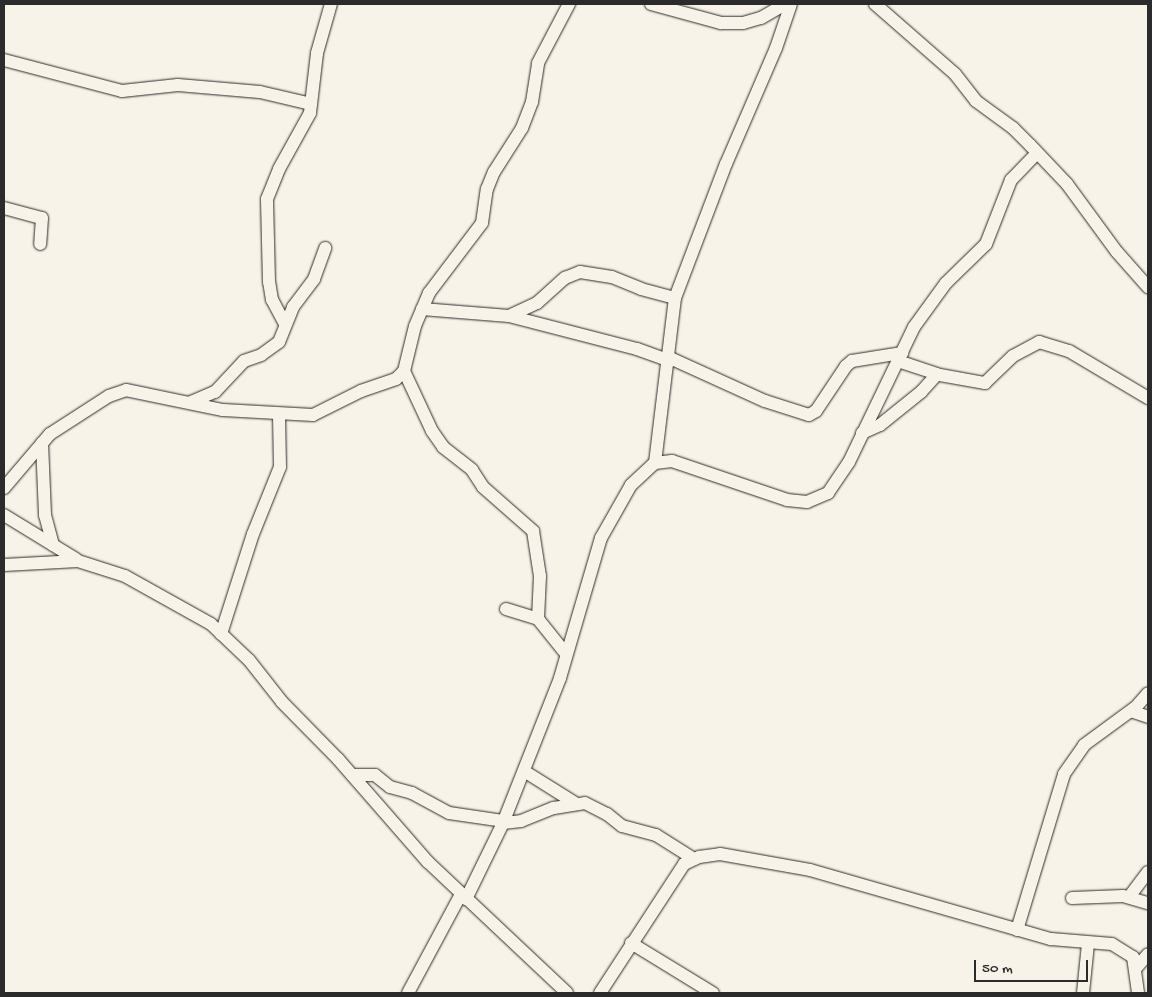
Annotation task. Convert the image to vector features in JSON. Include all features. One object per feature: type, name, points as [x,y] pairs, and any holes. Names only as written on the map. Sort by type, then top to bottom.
[{"type":"street","points":[[285,324],[270,291],[265,212],[279,169],[297,142],[311,104],[317,53],[331,4]]},
{"type":"street","points":[[4,488],[42,443],[73,417],[126,390],[223,410],[279,415],[312,415],[361,391],[396,379],[404,371],[422,309],[455,256],[469,242],[482,223],[487,189],[494,172],[522,128],[532,102],[538,63],[569,4]]},
{"type":"street","points":[[651,4],[721,23],[743,24],[761,18],[784,4]]},
{"type":"street","points":[[655,463],[662,392],[670,360],[675,298],[726,164],[776,48],[791,4]]},
{"type":"street","points":[[875,4],[955,74],[976,101],[1013,128],[1067,184],[1116,252],[1148,287]]},
{"type":"street","points":[[4,60],[122,91],[178,85],[260,92],[311,104]]},
{"type":"street","points":[[408,993],[464,897],[504,822],[566,654],[601,538],[631,485],[655,463],[672,460],[787,500],[807,502],[828,493],[862,433],[930,302],[986,244],[1011,180],[1037,153]]},
{"type":"street","points":[[4,208],[42,218],[44,225],[40,244]]},
{"type":"street","points":[[191,402],[215,392],[244,360],[270,349],[279,342],[293,307],[314,279],[325,248]]},
{"type":"street","points":[[509,316],[537,303],[565,278],[580,272],[612,277],[641,289],[675,298]]},
{"type":"street","points":[[422,309],[509,316],[637,349],[670,360],[765,401],[809,414],[816,411],[846,366],[852,361],[900,357],[937,374],[985,382],[1013,356],[1039,342],[1069,351],[1148,398]]},
{"type":"street","points":[[404,371],[432,431],[444,447],[472,470],[483,487],[533,531],[540,576],[538,619]]},
{"type":"street","points":[[862,433],[880,425],[921,392],[937,374]]},
{"type":"street","points":[[221,634],[253,534],[280,467],[279,415]]},
{"type":"street","points":[[42,443],[45,515],[53,545]]},
{"type":"street","points":[[4,515],[78,561],[125,576],[210,624],[249,660],[282,702],[352,775],[428,862],[567,993]]},
{"type":"street","points":[[4,565],[78,561]]},
{"type":"street","points":[[506,608],[538,619],[566,654]]},
{"type":"street","points":[[1017,930],[1064,774],[1084,745],[1131,711],[1148,693]]},
{"type":"street","points":[[1131,711],[1148,717]]},
{"type":"street","points":[[524,771],[575,803],[591,805],[622,826],[656,835],[694,859]]},
{"type":"street","points":[[352,775],[375,776],[390,787],[412,793],[449,813],[504,822],[522,821],[575,803]]},
{"type":"street","points":[[600,993],[672,877],[684,864],[694,859],[720,854],[765,860],[1051,939],[1118,946],[1133,956],[1138,993]]},
{"type":"street","points":[[1129,897],[1148,872]]},
{"type":"street","points":[[1072,898],[1129,897],[1148,902]]},
{"type":"street","points":[[631,942],[712,993]]},
{"type":"street","points":[[1083,993],[1088,944]]},
{"type":"street","points":[[1136,968],[1148,954]]}]
